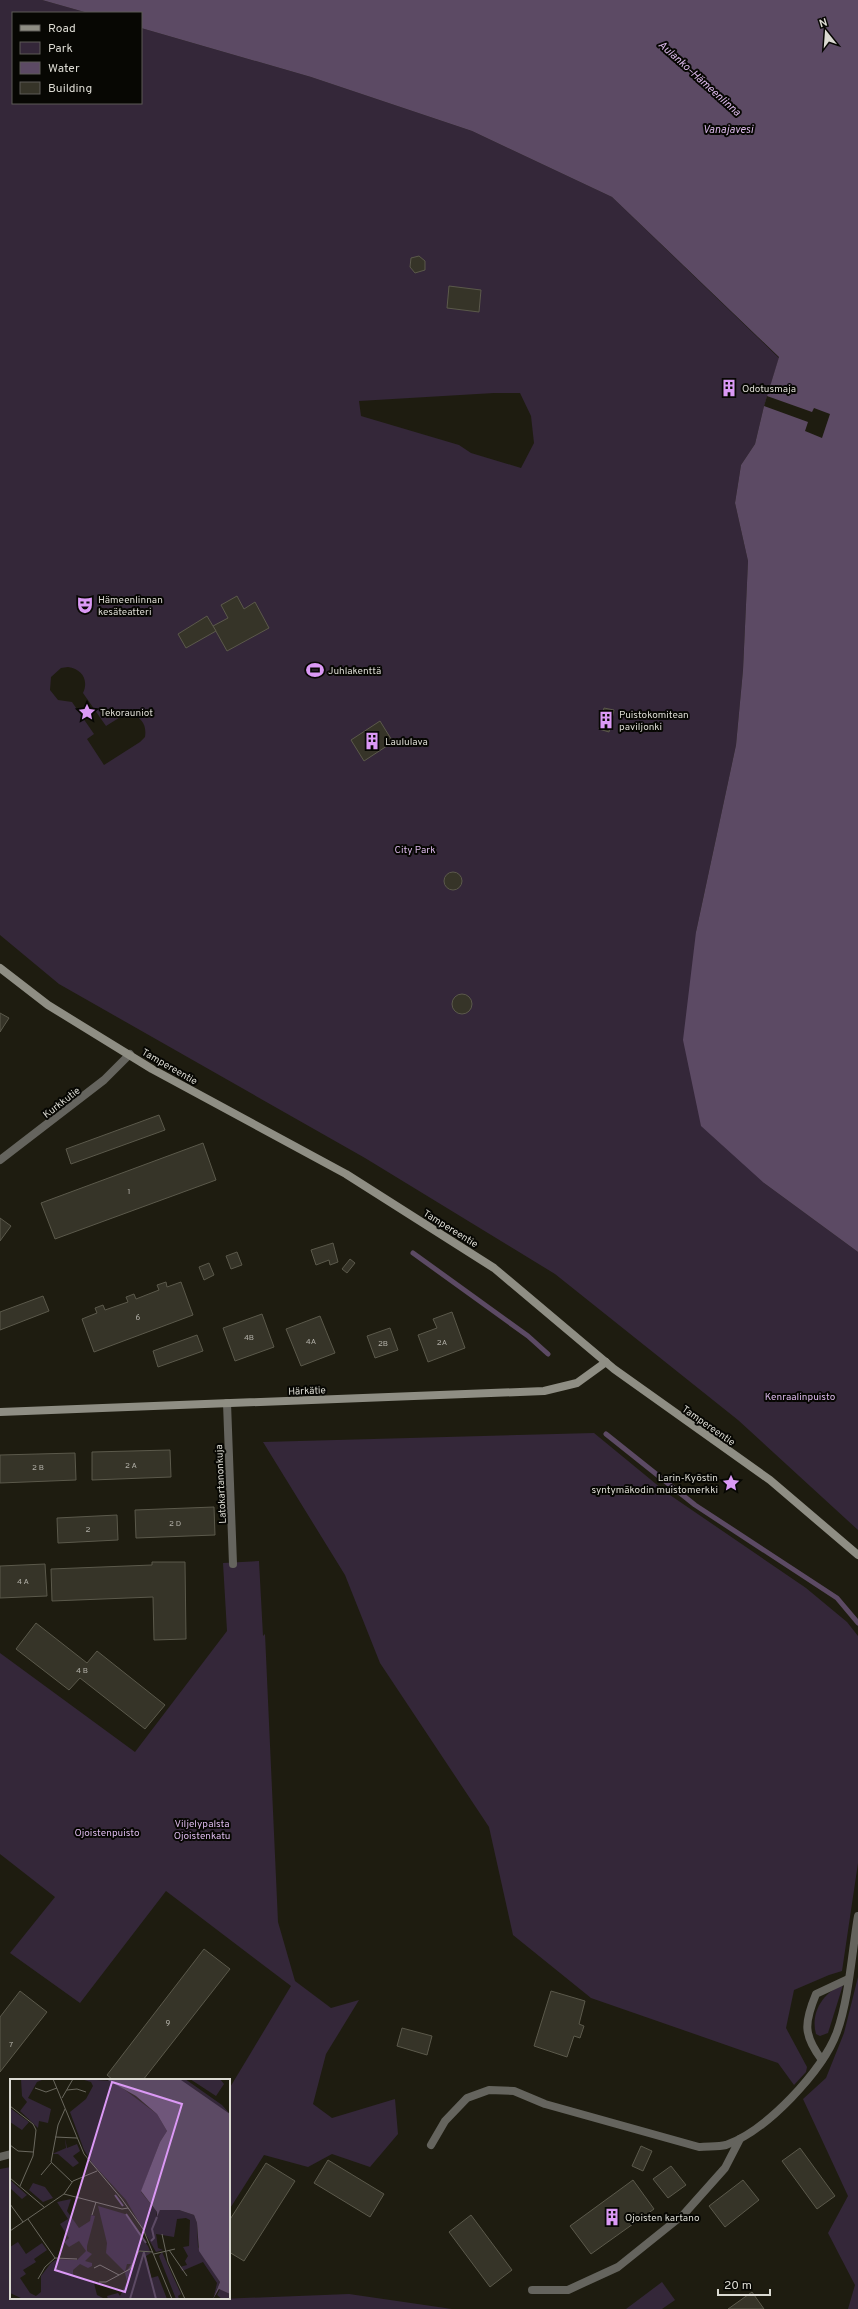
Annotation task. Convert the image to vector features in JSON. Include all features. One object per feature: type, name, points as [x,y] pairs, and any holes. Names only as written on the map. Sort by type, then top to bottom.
[{"type":"main road","name":"Tampereentie","points":[[0,968],[48,1005],[152,1068],[346,1174],[494,1268],[606,1362],[770,1480],[858,1555]]},
{"type":"main road","name":"Härkätie","points":[[0,1412],[544,1391],[577,1384],[606,1362]]},
{"type":"street","name":"Kurkkutie","points":[[0,1160],[104,1080],[130,1054]]},
{"type":"street","name":"Latokartanonkuja","points":[[227,1403],[233,1564]]},
{"type":"street","points":[[431,2145],[445,2121],[467,2098],[489,2090],[514,2091],[545,2104],[699,2147],[725,2145],[740,2139],[770,2118],[814,2074],[837,2033],[848,1979],[858,1916]]},
{"type":"street","points":[[822,2060],[810,2044],[807,2023],[809,2010],[816,1994],[848,1979]]},
{"type":"street","points":[[532,2290],[568,2290],[618,2267],[684,2214],[725,2168],[740,2139]]},
{"type":"street","points":[[0,2156],[10,2154]]},
{"type":"green space","name":"City Park","points":[[0,0],[42,0],[84,12],[12,12],[12,104],[142,104],[142,28],[311,77],[472,131],[612,197],[779,358],[764,406],[755,444],[741,465],[735,503],[748,561],[743,670],[736,745],[696,932],[764,1183],[858,1252],[858,1530],[738,1420],[555,1274],[365,1158],[59,984],[0,935]],"holes":[[[494,393],[520,393],[531,416],[534,443],[521,468],[471,453],[459,445],[361,416],[359,401]],[[61,668],[73,668],[83,676],[85,680],[85,688],[83,693],[106,726],[129,713],[140,719],[145,728],[145,737],[140,742],[104,765],[87,739],[94,734],[72,702],[58,700],[50,690],[51,677]]]},
{"type":"green space","points":[[594,1433],[667,1493],[806,1588],[847,1622],[858,1636],[858,1863],[842,1971],[794,1990],[786,2028],[807,2067],[806,2072],[794,2085],[778,2063],[591,1998],[513,1935],[489,1827],[380,1663],[345,1575],[263,1442]]},
{"type":"green space","name":"Ojoistenpuisto","points":[[259,1561],[263,1636],[265,1634],[278,1922],[295,1981],[331,2008],[359,2000],[326,2054],[313,2104],[332,2118],[395,2099],[398,2134],[370,2167],[332,2154],[308,2167],[264,2155],[230,2208],[230,2087],[291,1986],[166,1891],[80,2003],[10,1953],[55,1897],[0,1854],[0,1653],[135,1752],[227,1631],[223,1563]]},
{"type":"green space","points":[[858,1977],[858,2309],[848,2309],[855,2285],[828,2233],[848,2196],[803,2099],[826,2078],[844,2033]]},
{"type":"green space","points":[[843,1985],[828,2033],[820,2036],[816,2034],[815,2018],[820,2004],[824,1998],[836,1988]]},
{"type":"green space","points":[[10,2167],[10,2299],[230,2299],[349,2294],[452,2309],[0,2309],[0,2169]]},
{"type":"green space","points":[[662,2282],[675,2300],[662,2309],[626,2309]]},
{"type":"water","name":"Vanajavesi","points":[[42,0],[858,0],[858,1252],[764,1183],[701,1126],[683,1040],[696,932],[736,745],[743,670],[748,561],[735,503],[741,465],[755,444],[764,406],[779,357],[612,197],[472,131],[311,77],[142,28],[142,12],[84,12]]},
{"type":"pier","points":[[767,396],[812,412],[814,408],[830,414],[822,438],[805,431],[808,422],[764,406]]},
{"type":"building","points":[[419,256],[425,261],[425,270],[415,273],[410,267],[411,258]]},
{"type":"building","points":[[449,286],[481,290],[479,312],[447,308]]},
{"type":"building","points":[[237,596],[244,609],[255,602],[269,628],[227,651],[213,626],[228,618],[221,605]]},
{"type":"building","points":[[207,616],[216,631],[186,648],[178,634]]},
{"type":"building","name":"Puistokomitean paviljonki","points":[[604,708],[614,710],[609,732],[599,729]]},
{"type":"building","name":"Laululava","points":[[380,721],[393,742],[364,761],[351,740]]},
{"type":"building","points":[[449,872],[457,872],[462,877],[460,888],[457,890],[449,890],[444,885],[444,877]]},
{"type":"building","points":[[462,994],[469,997],[472,1004],[469,1011],[462,1014],[455,1011],[452,1004],[455,997]]},
{"type":"building","points":[[0,1013],[9,1018],[0,1032]]},
{"type":"building","points":[[159,1115],[165,1130],[71,1164],[66,1149]]},
{"type":"building","points":[[203,1143],[216,1180],[55,1239],[41,1203]]},
{"type":"building","points":[[0,1218],[11,1226],[0,1241]]},
{"type":"building","points":[[333,1243],[338,1262],[330,1265],[329,1260],[316,1265],[311,1250]]},
{"type":"building","points":[[237,1252],[242,1265],[231,1269],[226,1256]]},
{"type":"building","points":[[350,1259],[355,1263],[347,1273],[342,1269]]},
{"type":"building","points":[[209,1263],[214,1275],[204,1280],[199,1267]]},
{"type":"building","points":[[166,1282],[167,1287],[181,1282],[193,1315],[94,1352],[82,1319],[97,1313],[95,1308],[103,1305],[105,1310],[128,1302],[126,1297],[134,1294],[136,1299],[159,1290],[157,1285]]},
{"type":"building","points":[[43,1296],[49,1311],[0,1330],[0,1312]]},
{"type":"building","points":[[452,1312],[465,1348],[428,1362],[418,1335],[437,1328],[433,1319]]},
{"type":"building","points":[[262,1314],[274,1347],[235,1361],[223,1328]]},
{"type":"building","points":[[320,1316],[335,1353],[301,1366],[286,1329]]},
{"type":"building","points":[[390,1328],[398,1350],[375,1358],[367,1336]]},
{"type":"building","points":[[197,1335],[203,1351],[158,1367],[153,1351]]},
{"type":"building","points":[[170,1450],[171,1477],[92,1480],[92,1452]]},
{"type":"building","points":[[75,1453],[76,1480],[0,1483],[0,1455]]},
{"type":"building","points":[[214,1507],[215,1535],[136,1538],[135,1510]]},
{"type":"building","points":[[117,1515],[118,1540],[58,1543],[57,1518]]},
{"type":"building","points":[[152,1562],[185,1562],[186,1639],[154,1640],[153,1597],[52,1601],[51,1569],[152,1565]]},
{"type":"building","points":[[45,1564],[47,1596],[0,1598],[0,1566]]},
{"type":"building","points":[[36,1623],[87,1663],[97,1651],[165,1705],[145,1729],[80,1678],[69,1690],[16,1649]]},
{"type":"building","points":[[204,1949],[230,1969],[144,2079],[112,2079],[107,2075]]},
{"type":"building","points":[[20,1991],[47,2012],[0,2072],[0,2017]]},
{"type":"building","points":[[551,1991],[585,2001],[579,2024],[584,2026],[580,2038],[574,2036],[567,2057],[534,2046]]},
{"type":"building","points":[[402,2028],[432,2036],[427,2055],[397,2046]]},
{"type":"building","points":[[641,2146],[652,2151],[643,2171],[632,2166]]},
{"type":"building","points":[[800,2148],[835,2196],[817,2209],[782,2161]]},
{"type":"building","points":[[328,2160],[384,2194],[370,2217],[314,2183]]},
{"type":"building","points":[[266,2163],[295,2181],[244,2261],[230,2253],[230,2219]]},
{"type":"building","points":[[671,2166],[686,2185],[668,2198],[653,2179]]},
{"type":"building","name":"Ojoisten kartano","points":[[633,2180],[654,2209],[591,2254],[570,2226]]},
{"type":"building","points":[[743,2180],[759,2200],[725,2227],[709,2206]]},
{"type":"building","points":[[471,2215],[512,2270],[490,2287],[449,2232]]},
{"type":"building","points":[[752,2292],[764,2309],[728,2309]]},
{"type":"waterway","points":[[413,1253],[528,1336],[548,1354]]},
{"type":"waterway","points":[[606,1434],[695,1505],[837,1598],[858,1623]]},
{"type":"place","name":"Odotusmaja","points":[[729,388]]},
{"type":"place","name":"Hämeenlinnan kesäteatteri","points":[[85,605]]},
{"type":"place","name":"Juhlakenttä","points":[[315,670]]},
{"type":"place","name":"Tekorauniot","points":[[87,712]]},
{"type":"place","name":"Puistokomitean paviljonki","points":[[606,720]]},
{"type":"place","name":"Laululava","points":[[372,741]]},
{"type":"place","name":"Larin-Kyöstin syntymäkodin muistomerkki","points":[[731,1483]]},
{"type":"place","name":"Ojoisten kartano","points":[[612,2217]]},
{"type":"water label","name":"Aulanko–Hämeenlinna","points":[[700,78]]},
{"type":"park label","name":"Kenraalinpuisto","points":[[800,1396]]},
{"type":"park label","name":"Viljelypalsta Ojoistenkatu","points":[[202,1828]]}]
